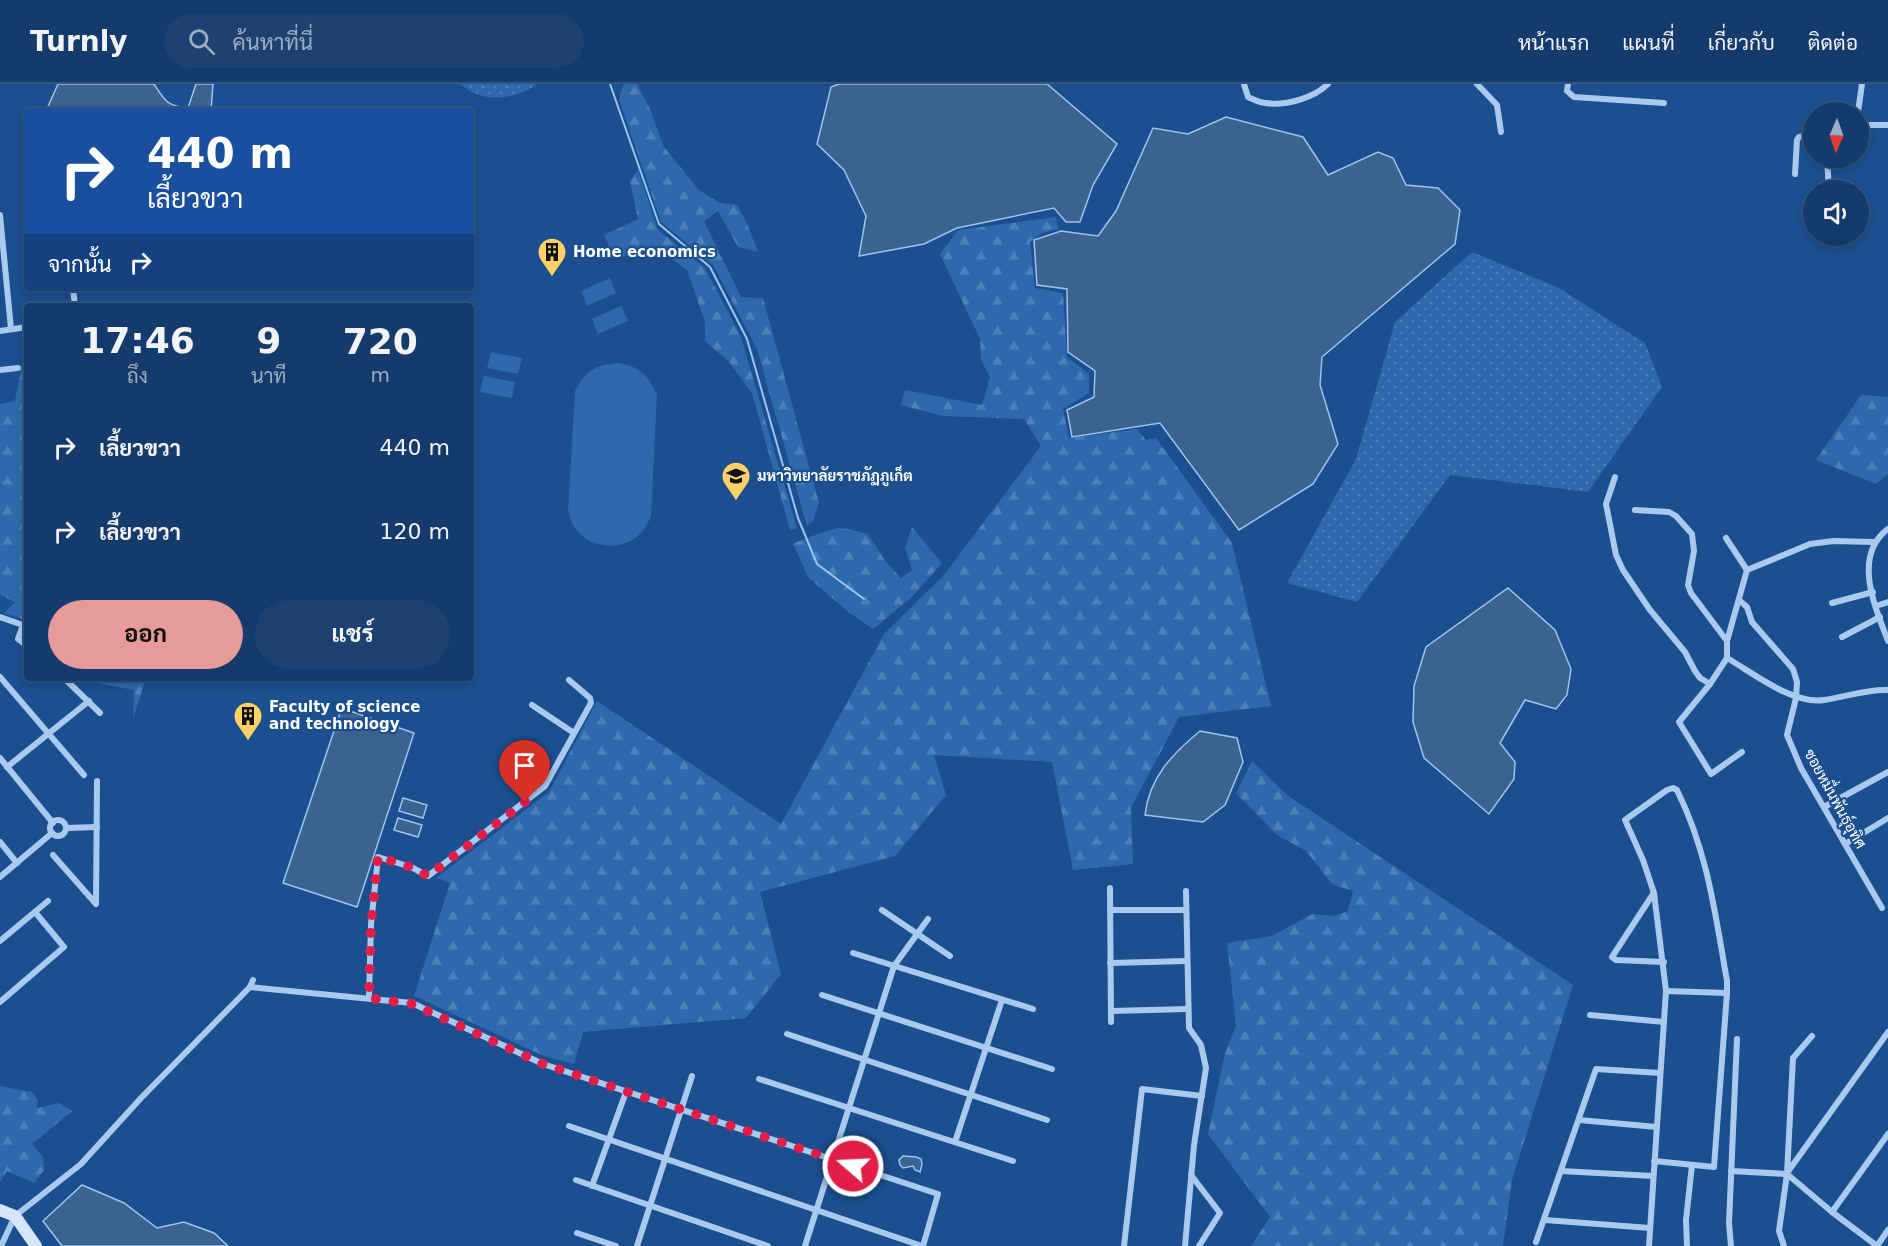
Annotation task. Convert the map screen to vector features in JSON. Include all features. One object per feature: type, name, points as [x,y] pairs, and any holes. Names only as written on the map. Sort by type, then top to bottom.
[{"type":"street","points":[[1244,84],[1248,97],[1266,104],[1291,102],[1319,93],[1328,84]]},
{"type":"street","points":[[1477,84],[1497,105],[1501,132]]},
{"type":"street","points":[[1568,84],[1567,91],[1574,97],[1665,103]]},
{"type":"street","points":[[1859,102],[1862,84]]},
{"type":"street","points":[[1869,125],[1888,125]]},
{"type":"street","points":[[1795,174],[1796,142],[1799,137],[1803,136]]},
{"type":"street","points":[[0,215],[11,329]]},
{"type":"street","points":[[0,331],[24,327]]},
{"type":"street","points":[[0,370],[18,368]]},
{"type":"street","points":[[1615,477],[1606,504],[1616,555],[1623,570],[1650,610],[1685,652],[1700,678],[1710,684]]},
{"type":"street","points":[[1635,510],[1669,512],[1676,516],[1692,534],[1694,551],[1688,585],[1691,593],[1727,641]]},
{"type":"street","points":[[1888,529],[1875,542],[1869,554],[1868,566],[1876,606],[1888,641]]},
{"type":"street","points":[[1726,538],[1747,570],[1727,641],[1726,658],[1710,684],[1679,722],[1711,774],[1742,752]]},
{"type":"street","points":[[1747,570],[1810,544],[1833,541],[1875,542]]},
{"type":"street","points":[[1832,603],[1873,592]]},
{"type":"street","name":"ซอยหมื่นพันธุ์อุทิศ","points":[[1739,600],[1748,607],[1752,622],[1793,669],[1797,682],[1796,698],[1787,735],[1801,768],[1882,908]]},
{"type":"street","points":[[1876,606],[1888,602]]},
{"type":"street","points":[[0,617],[23,625],[18,639],[24,644]]},
{"type":"street","points":[[1842,637],[1880,617]]},
{"type":"street","points":[[1726,658],[1796,698],[1821,701],[1875,689],[1888,690]]},
{"type":"street","points":[[0,677],[84,775]]},
{"type":"street","points":[[369,998],[371,924],[378,857],[411,867],[428,876],[545,786],[591,700],[569,680]]},
{"type":"street","points":[[67,681],[100,713]]},
{"type":"street","points":[[7,767],[89,701]]},
{"type":"street","points":[[532,705],[574,733]]},
{"type":"street","points":[[0,758],[53,823]]},
{"type":"street","points":[[1824,807],[1888,772]]},
{"type":"street","points":[[53,855],[96,904],[97,781]]},
{"type":"street","points":[[1649,1246],[1654,1161],[1666,991],[1654,893],[1643,860],[1625,820],[1673,788],[1677,790],[1689,816],[1710,880],[1727,993],[1714,1167],[1654,1161]]},
{"type":"street","points":[[1845,844],[1888,818]]},
{"type":"street","points":[[53,823],[61,821],[66,828]]},
{"type":"street","points":[[52,833],[53,823]]},
{"type":"street","points":[[66,828],[97,827]]},
{"type":"street","points":[[52,833],[61,835],[65,833],[66,828]]},
{"type":"street","points":[[0,877],[52,833]]},
{"type":"street","points":[[0,842],[17,862]]},
{"type":"street","points":[[1110,888],[1111,1022]]},
{"type":"street","points":[[1185,1246],[1191,1175],[1206,1068],[1201,1045],[1189,1028],[1186,891]]},
{"type":"street","points":[[1654,893],[1612,957],[1616,960],[1664,962]]},
{"type":"street","points":[[0,941],[48,902]]},
{"type":"street","points":[[882,910],[951,956]]},
{"type":"street","points":[[1110,910],[1186,910]]},
{"type":"street","points":[[0,1002],[64,947],[35,912]]},
{"type":"street","points":[[805,1246],[894,966],[928,919]]},
{"type":"street","points":[[853,953],[1033,1009]]},
{"type":"street","points":[[1110,963],[1187,961]]},
{"type":"street","points":[[1,1246],[15,1216],[81,1164],[252,983],[412,1004],[543,1064],[938,1194],[922,1246],[569,1126]]},
{"type":"street","points":[[1666,991],[1727,993]]},
{"type":"street","points":[[822,995],[1052,1069]]},
{"type":"street","points":[[955,1142],[1002,1000]]},
{"type":"street","points":[[1111,1011],[1188,1009]]},
{"type":"street","points":[[1590,1015],[1664,1022]]},
{"type":"street","points":[[1786,1174],[1888,1032]]},
{"type":"street","points":[[787,1034],[1047,1120]]},
{"type":"street","points":[[1784,1246],[1779,1231],[1786,1174],[1793,1058],[1812,1036]]},
{"type":"street","points":[[1731,1246],[1729,1224],[1737,1039]]},
{"type":"street","points":[[1536,1242],[1596,1069],[1660,1073]]},
{"type":"street","points":[[637,1246],[692,1076]]},
{"type":"street","points":[[759,1079],[1013,1161]]},
{"type":"street","points":[[1124,1246],[1142,1089],[1202,1096]]},
{"type":"street","points":[[592,1186],[626,1092]]},
{"type":"street","points":[[1579,1120],[1657,1127]]},
{"type":"street","points":[[1832,1212],[1888,1134]]},
{"type":"street","points":[[1687,1246],[1686,1220],[1692,1165]]},
{"type":"street","points":[[1561,1171],[1653,1176]]},
{"type":"street","points":[[1731,1172],[1786,1174],[1877,1246],[1888,1230]]},
{"type":"street","points":[[1191,1175],[1220,1214],[1199,1246]]},
{"type":"street","points":[[576,1180],[768,1246]]},
{"type":"street","points":[[0,1210],[15,1216],[36,1246]]},
{"type":"street","points":[[1545,1220],[1650,1228]]},
{"type":"street","points":[[577,1233],[616,1246]]},
{"type":"green space","points":[[461,84],[537,84],[519,94],[499,98],[478,95]]},
{"type":"green space","points":[[637,84],[650,109],[664,147],[699,190],[720,203],[737,205],[746,221],[758,252],[738,247],[718,211],[704,221],[741,297],[763,298],[819,503],[813,521],[807,526],[757,349],[713,265],[661,222],[619,99],[623,85]]},
{"type":"green space","points":[[638,170],[658,230],[705,268],[741,337],[797,528],[790,530],[752,393],[728,361],[705,341],[705,322],[687,270],[658,249],[653,256],[641,250],[624,257],[611,250],[604,235],[638,219],[630,181]]},
{"type":"green space","points":[[1056,217],[1058,229],[1042,233],[1030,242],[1035,288],[1063,293],[1067,357],[1089,374],[1089,393],[1063,409],[1069,438],[1137,429],[1146,440],[1156,438],[1232,543],[1271,706],[1179,717],[1131,808],[1133,864],[1073,870],[1052,762],[934,755],[946,795],[895,856],[760,892],[781,974],[746,1018],[583,1032],[574,1064],[544,1056],[414,996],[450,883],[436,878],[549,792],[597,701],[781,824],[884,634],[944,575],[1041,446],[1024,419],[943,416],[901,405],[905,390],[982,405],[990,377],[981,360],[980,339],[940,254],[958,230]]},
{"type":"green space","points":[[1472,252],[1559,288],[1645,343],[1662,387],[1588,492],[1450,475],[1357,602],[1287,583],[1356,459],[1395,322]]},
{"type":"green space","points":[[610,278],[616,293],[587,306],[581,291]]},
{"type":"green space","points":[[621,306],[628,321],[598,334],[592,319]]},
{"type":"green space","points":[[491,352],[522,358],[518,374],[487,368]]},
{"type":"green space","points":[[618,363],[638,369],[647,377],[657,395],[651,517],[634,539],[616,545],[607,545],[598,544],[581,535],[572,524],[568,510],[575,391],[592,370],[603,365]]},
{"type":"green space","points":[[22,365],[24,365],[24,620],[4,613],[15,602],[0,595],[0,404],[15,401]]},
{"type":"green space","points":[[484,376],[515,382],[512,398],[480,392]]},
{"type":"green space","points":[[1861,395],[1888,397],[1888,474],[1876,484],[1816,460]]},
{"type":"green space","points":[[912,527],[942,563],[912,597],[873,629],[847,611],[808,577],[793,544],[839,528],[868,534],[886,562],[901,578],[912,570],[905,548]]},
{"type":"green space","points":[[88,681],[145,681],[133,719],[134,690]]},
{"type":"green space","points":[[1252,761],[1287,795],[1573,985],[1512,1180],[1503,1246],[1251,1246],[1270,1217],[1208,1134],[1225,1053],[1236,1026],[1227,943],[1272,936],[1312,914],[1334,916],[1348,911],[1353,891],[1332,884],[1306,851],[1277,835],[1236,793]]},
{"type":"green space","points":[[0,1086],[32,1092],[38,1100],[37,1108],[59,1103],[72,1111],[32,1144],[43,1157],[44,1170],[34,1183],[7,1171],[0,1182]]},
{"type":"shaded area","points":[[58,84],[154,84],[167,102],[188,108],[47,108]]},
{"type":"shaded area","points":[[196,84],[213,84],[211,108],[188,108]]},
{"type":"shaded area","points":[[839,84],[1047,84],[1117,144],[1093,185],[1080,222],[1066,222],[1054,208],[957,228],[924,244],[859,256],[866,216],[844,170],[817,144],[831,87]]},
{"type":"shaded area","points":[[1226,117],[1303,137],[1328,175],[1378,152],[1393,158],[1406,185],[1438,188],[1460,210],[1455,244],[1322,357],[1320,385],[1338,444],[1313,484],[1239,530],[1160,423],[1072,437],[1067,410],[1094,397],[1095,371],[1068,352],[1067,289],[1037,285],[1034,240],[1061,231],[1098,236],[1116,211],[1153,128],[1188,134]]},
{"type":"shaded area","points":[[1508,588],[1555,630],[1571,669],[1567,695],[1556,709],[1525,700],[1500,743],[1515,762],[1514,779],[1489,814],[1424,758],[1413,722],[1414,686],[1426,647]]},
{"type":"shaded area","points":[[347,710],[414,733],[357,907],[283,883],[340,713]]},
{"type":"shaded area","points":[[1200,731],[1237,738],[1243,762],[1225,805],[1203,822],[1145,815],[1147,802],[1157,778],[1171,758]]},
{"type":"shaded area","points":[[403,798],[427,805],[423,818],[399,811]]},
{"type":"shaded area","points":[[398,818],[422,825],[418,837],[394,830]]},
{"type":"shaded area","points":[[903,1156],[921,1159],[920,1172],[913,1166],[903,1168],[899,1160]]},
{"type":"shaded area","points":[[82,1185],[124,1203],[157,1228],[184,1222],[214,1233],[228,1246],[62,1246],[43,1221]]},
{"type":"waterway","points":[[610,84],[659,224],[710,267],[747,339],[798,518],[817,564],[864,599]]},
{"type":"place","name":"Home economics","points":[[552,278]]},
{"type":"place","name":"มหาวิทยาลัยราชภัฏภูเก็ต","points":[[736,502]]},
{"type":"place","name":"Faculty of science and technology","points":[[248,742]]},
{"type":"route","points":[[525,802],[428,876],[411,867],[378,857],[371,924],[369,998],[412,1004],[543,1064],[853,1166]]}]
